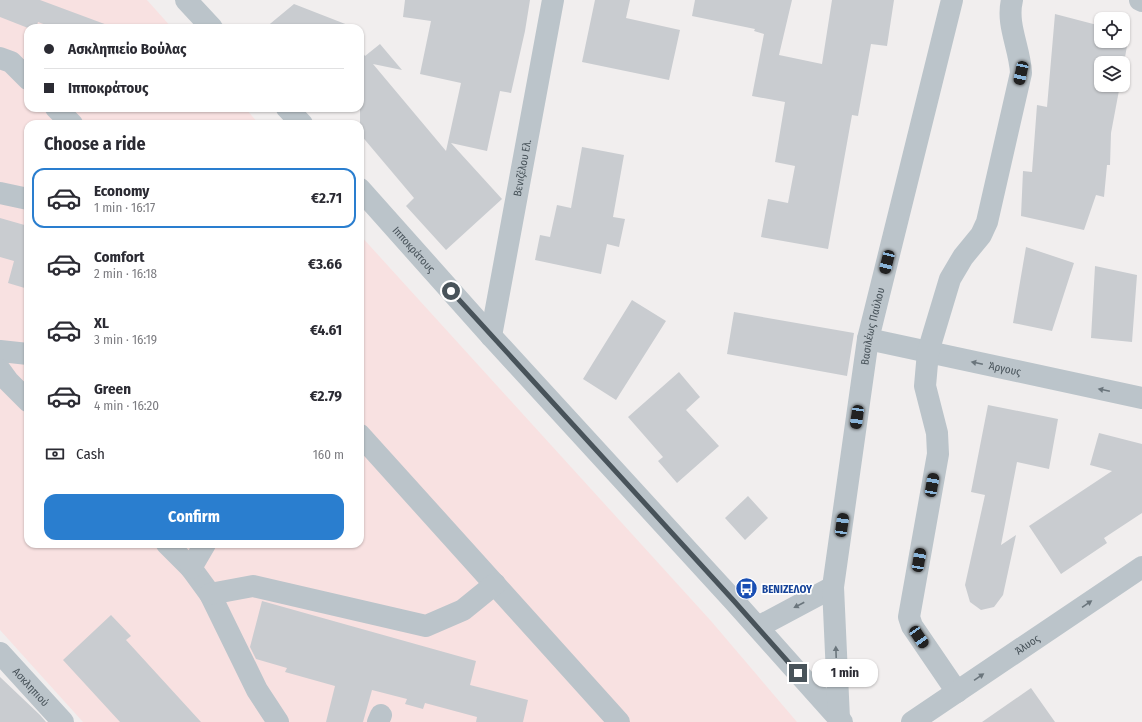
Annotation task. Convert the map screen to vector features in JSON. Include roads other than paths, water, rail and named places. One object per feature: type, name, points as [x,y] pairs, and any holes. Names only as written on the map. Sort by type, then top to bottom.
[{"type":"street","points":[[186,0],[208,24]]},
{"type":"street","name":"Βενιζέλου Ελ.","points":[[491,336],[553,0]]},
{"type":"street","name":"Βασιλέως Παύλου","points":[[838,721],[833,587],[868,339],[952,0]]},
{"type":"street","points":[[957,692],[912,626],[909,617],[938,454],[937,433],[924,386],[928,352],[950,279],[963,257],[981,235],[987,222],[1021,73],[1010,19],[1012,0]]},
{"type":"street","points":[[0,58],[11,62],[24,75]]},
{"type":"street","points":[[60,112],[68,120]]},
{"type":"street","points":[[291,112],[298,120]]},
{"type":"street","points":[[0,193],[24,198]]},
{"type":"street","name":"Ιπποκράτους","points":[[364,193],[491,336],[758,627],[838,721]]},
{"type":"street","name":"Άργους","points":[[868,339],[1142,398]]},
{"type":"street","points":[[0,351],[24,354]]},
{"type":"street","points":[[0,370],[8,381],[24,397]]},
{"type":"street","points":[[364,439],[619,722]]},
{"type":"street","points":[[171,548],[191,568],[210,594],[257,690],[278,722]]},
{"type":"street","points":[[191,568],[203,548]]},
{"type":"street","name":"Άλυος","points":[[912,722],[1142,567]]},
{"type":"street","points":[[210,594],[253,586],[426,626],[463,610],[495,584]]},
{"type":"street","points":[[758,627],[833,587]]},
{"type":"street","name":"Ασκληπιού","points":[[0,653],[62,722]]},
{"type":"place","name":"ΒΕΝΙΖΕΛΟΥ","points":[[746,589]]}]
